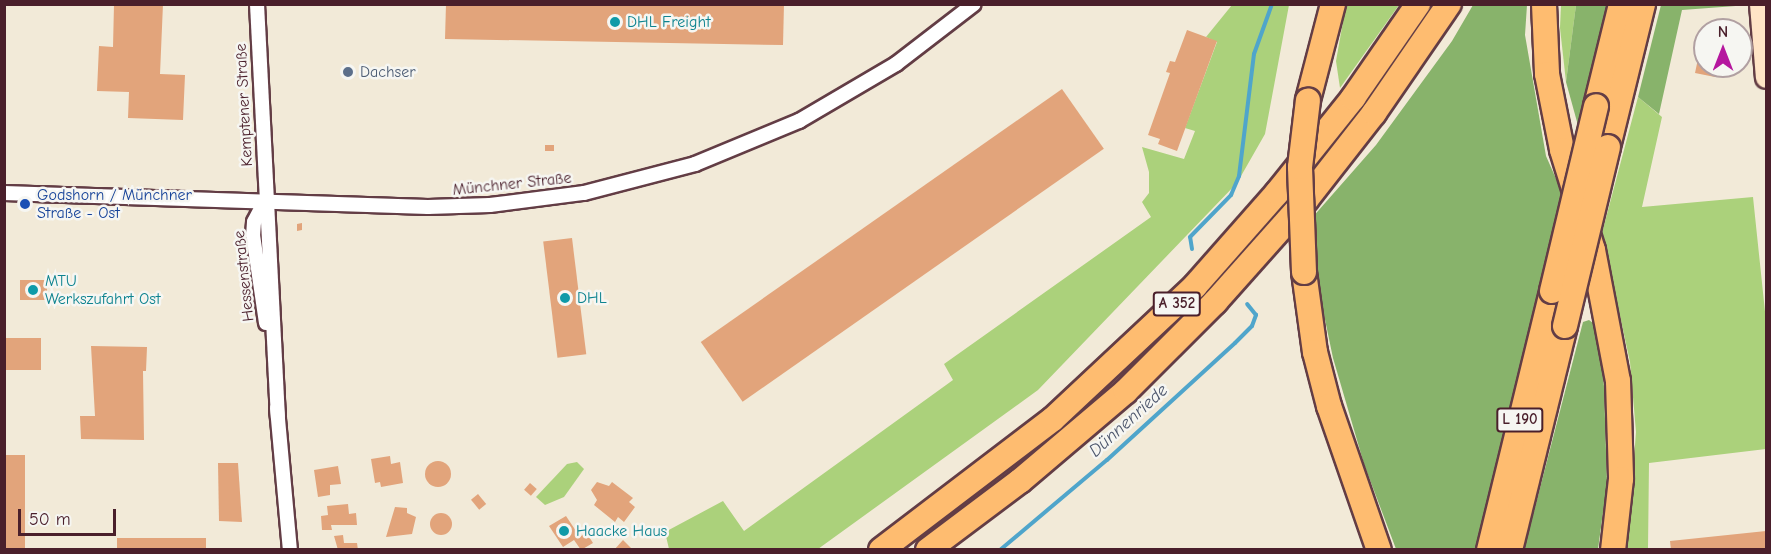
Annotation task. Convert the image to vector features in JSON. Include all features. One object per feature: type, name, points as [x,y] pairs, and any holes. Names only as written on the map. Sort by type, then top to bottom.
[{"type":"highway","points":[[1333,4],[1308,100],[1300,167],[1304,272],[1315,352],[1329,406],[1379,549]]},
{"type":"highway","name":"A 352","points":[[881,549],[945,504],[1053,419],[1195,286],[1346,107],[1418,4]]},
{"type":"highway","name":"A 352","points":[[928,549],[1020,481],[1126,391],[1215,302],[1340,157],[1449,4]]},
{"type":"highway","points":[[1544,4],[1546,74],[1562,150],[1596,260],[1618,381],[1621,479],[1613,549]]},
{"type":"highway","name":"L 190","points":[[1489,549],[1621,4]]},
{"type":"highway","name":"L 190","points":[[1510,549],[1643,4]]},
{"type":"street","name":"Kemptener Straße","points":[[256,4],[264,203]]},
{"type":"street","name":"Münchner Straße","points":[[4,193],[264,203],[490,205],[584,193],[662,175],[733,151],[831,104],[896,64],[974,4]]},
{"type":"street","points":[[1760,4],[1767,78]]},
{"type":"street","name":"Hessenstraße","points":[[264,203],[272,242],[278,416],[290,549]]},
{"type":"green space","points":[[1232,5],[1289,5],[1265,134],[1237,183],[1038,390],[818,549],[669,549],[665,532],[723,501],[744,531],[953,380],[944,364],[1151,217],[1142,202],[1149,193],[1149,172],[1142,147],[1184,159],[1195,131],[1185,128],[1217,42],[1206,37]]},
{"type":"green space","points":[[1346,5],[1399,5],[1340,88],[1336,61]]},
{"type":"green space","points":[[1473,5],[1527,5],[1525,35],[1546,156],[1565,199],[1478,549],[1396,549],[1364,464],[1333,358],[1313,262],[1311,219],[1376,145],[1452,41]]},
{"type":"green space","points":[[1561,5],[1576,5],[1566,82],[1560,28]]},
{"type":"green space","points":[[1576,5],[1609,5],[1579,129],[1566,82]]},
{"type":"green space","points":[[1661,5],[1749,5],[1682,10],[1659,114],[1638,97]]},
{"type":"green space","points":[[1638,97],[1662,117],[1642,207],[1753,197],[1766,321],[1766,449],[1649,463],[1648,549],[1627,549],[1636,432],[1630,362],[1602,233]]},
{"type":"green space","points":[[1589,320],[1597,326],[1604,386],[1607,483],[1598,549],[1524,550],[1583,322]]},
{"type":"green space","points":[[577,462],[584,469],[564,497],[545,505],[536,497],[567,464]]},
{"type":"building","points":[[114,4],[163,4],[160,74],[185,75],[183,120],[128,118],[129,92],[97,91],[99,46],[113,47]]},
{"type":"building","name":"DHL Freight","points":[[446,4],[784,4],[783,45],[445,39]]},
{"type":"building","points":[[1187,30],[1217,41],[1177,151],[1158,144],[1160,139],[1148,135],[1170,73],[1166,72],[1170,61],[1175,62]]},
{"type":"building","points":[[1062,89],[1104,149],[743,402],[701,342]]},
{"type":"building","points":[[545,145],[554,145],[554,151],[545,151]]},
{"type":"building","points":[[302,223],[302,230],[297,231],[297,224]]},
{"type":"building","name":"DHL","points":[[572,238],[586,354],[557,358],[543,242]]},
{"type":"building","name":"MTU Werkszufahrt Ost","points":[[20,280],[47,280],[47,300],[20,300]]},
{"type":"building","points":[[4,338],[41,338],[41,370],[4,370]]},
{"type":"building","points":[[91,346],[147,347],[146,371],[143,371],[144,440],[81,439],[80,416],[95,416]]},
{"type":"building","points":[[4,455],[25,455],[25,550],[4,550]]},
{"type":"building","points":[[390,456],[391,464],[400,462],[403,483],[381,487],[380,482],[375,483],[371,459]]},
{"type":"building","points":[[438,461],[447,465],[451,474],[447,483],[438,487],[429,483],[425,474],[429,465]]},
{"type":"building","points":[[218,463],[238,463],[242,522],[219,521]]},
{"type":"building","points":[[338,466],[341,484],[330,485],[330,495],[318,497],[314,470]]},
{"type":"building","points":[[597,482],[609,486],[612,482],[633,498],[629,502],[635,507],[624,522],[618,517],[615,522],[594,505],[597,500],[591,490]]},
{"type":"building","points":[[530,483],[537,489],[531,496],[524,490]]},
{"type":"building","points":[[478,494],[486,504],[479,510],[471,500]]},
{"type":"building","points":[[348,504],[349,514],[356,513],[357,525],[331,525],[332,530],[322,530],[321,516],[328,515],[327,506]]},
{"type":"building","points":[[395,507],[407,508],[407,513],[416,517],[412,534],[386,537]]},
{"type":"building","points":[[441,513],[449,516],[452,524],[449,532],[441,535],[433,532],[430,524],[433,516]]},
{"type":"building","name":"Haacke Haus","points":[[566,516],[580,537],[586,532],[593,543],[581,550],[574,540],[563,547],[549,526]]},
{"type":"building","points":[[1766,531],[1766,550],[1671,550],[1670,541]]},
{"type":"building","points":[[343,535],[344,543],[357,543],[358,550],[338,550],[334,536]]},
{"type":"building","points":[[117,538],[206,538],[206,550],[117,550]]},
{"type":"building","points":[[623,540],[633,550],[614,550]]},
{"type":"waterway","name":"Dünnenriede","points":[[1192,249],[1190,237],[1231,195],[1239,176],[1254,54],[1272,4]]},
{"type":"waterway","name":"Dünnenriede","points":[[1000,550],[1107,460],[1235,343],[1252,326],[1256,315],[1247,304]]},
{"type":"place","name":"DHL Freight","points":[[615,22]]},
{"type":"place","name":"Dachser","points":[[348,72]]},
{"type":"place","name":"Godshorn / Münchner Straße - Ost","points":[[25,204]]},
{"type":"place","name":"MTU Werkszufahrt Ost","points":[[33,290]]},
{"type":"place","name":"DHL","points":[[565,298]]},
{"type":"place","name":"Haacke Haus","points":[[564,531]]}]
